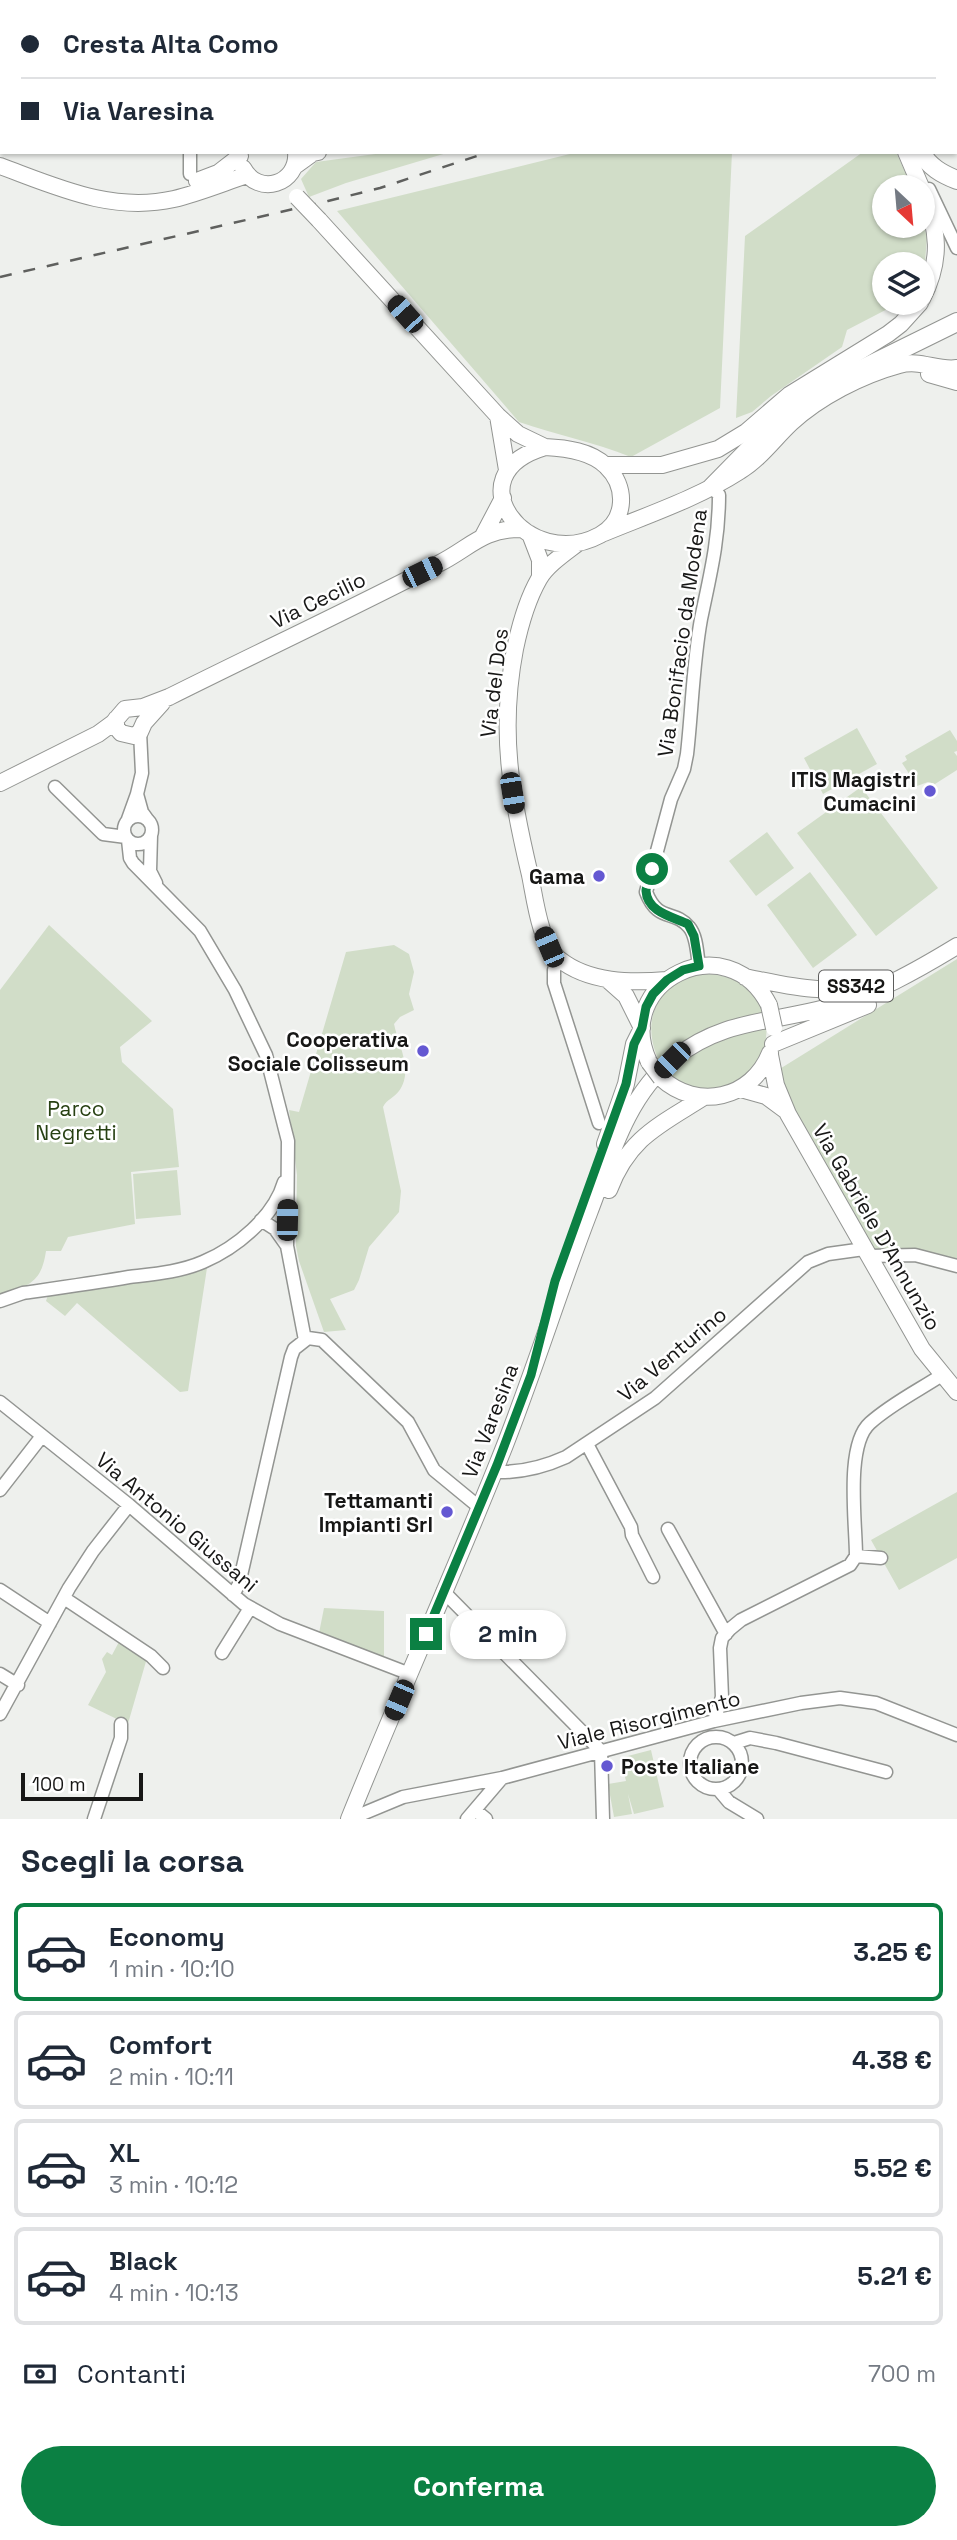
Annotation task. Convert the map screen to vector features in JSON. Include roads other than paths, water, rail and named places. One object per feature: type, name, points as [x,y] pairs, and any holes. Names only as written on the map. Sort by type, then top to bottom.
[{"type":"highway","points":[[922,154],[925,160],[942,174],[957,180]]},
{"type":"highway","points":[[827,374],[934,322],[957,307]]},
{"type":"highway","points":[[712,487],[774,424],[814,392],[957,322]]},
{"type":"main road","points":[[94,198],[159,192],[188,184],[218,173],[241,154],[247,175],[259,184],[289,170],[311,154]]},
{"type":"main road","points":[[907,154],[916,175]]},
{"type":"main road","points":[[0,166],[94,198],[124,203],[174,199],[247,175]]},
{"type":"main road","points":[[289,170],[295,195],[498,416],[518,434],[545,447],[583,453],[606,465],[662,465],[702,456],[718,449],[746,432],[789,395],[827,374],[901,324],[909,315]]},
{"type":"main road","points":[[935,223],[935,256]]},
{"type":"main road","name":"Via Cecilio","points":[[0,783],[81,743],[130,725],[169,697],[440,564],[483,536],[497,530],[525,532],[556,543],[578,543],[712,487],[742,470],[793,421],[821,400],[885,370],[909,363],[957,368]]},
{"type":"main road","points":[[885,370],[928,374],[957,382]]},
{"type":"main road","name":"Via Cecilio","points":[[483,536],[503,498],[507,470],[498,416]]},
{"type":"main road","points":[[507,470],[524,455],[545,447]]},
{"type":"main road","points":[[604,533],[618,517],[621,498],[619,486],[606,465]]},
{"type":"main road","points":[[503,498],[509,516],[525,532],[538,554],[540,577]]},
{"type":"main road","name":"Via del Dos","points":[[558,958],[549,947],[542,930],[514,809],[506,748],[508,702],[513,659],[526,609],[540,577],[578,543]]},
{"type":"main road","name":"SS342","points":[[745,976],[792,988],[844,989],[895,973],[957,938]]},
{"type":"main road","name":"Via Varesina","points":[[350,1819],[494,1472],[623,1126],[641,1094],[672,1060],[712,1035],[733,1027],[825,1009],[851,1001],[897,981],[957,946]]},
{"type":"main road","name":"SS342","points":[[772,1042],[877,1001],[957,956]]},
{"type":"main road","points":[[558,958],[574,968],[608,980],[667,980]]},
{"type":"main road","points":[[537,1356],[555,1281],[626,1084],[634,1044],[642,1028],[649,1002],[667,980],[683,970],[699,966],[721,967],[745,976],[760,990],[769,1005],[772,1042],[756,1077],[741,1089],[724,1096],[704,1097],[683,1093],[661,1078],[649,1062],[643,1047],[642,1028],[626,996],[608,980]]},
{"type":"main road","name":"Via Gabriele D'Annunzio","points":[[772,1042],[776,1085],[788,1114],[922,1349],[957,1392]]},
{"type":"main road","name":"Via Gabriele D'Annunzio","points":[[741,1089],[766,1096],[788,1114]]},
{"type":"main road","points":[[537,1356],[574,1278],[612,1180],[624,1160],[642,1138],[660,1123],[704,1097]]},
{"type":"street","points":[[190,154],[190,174]]},
{"type":"street","points":[[913,154],[957,248]]},
{"type":"street","name":"Via Bonifacio da Modena","points":[[699,966],[694,936],[688,924],[662,914],[651,905],[646,892],[671,799],[684,769],[687,754],[701,620],[711,580],[719,525],[719,495],[712,487]]},
{"type":"street","points":[[130,725],[142,773],[124,828],[133,863],[200,931],[235,990],[259,1039],[281,1110],[288,1141],[287,1246],[305,1340]]},
{"type":"street","points":[[55,787],[103,834],[127,838],[134,843],[143,843],[151,835]]},
{"type":"street","points":[[137,794],[142,812],[152,828],[150,871],[158,887]]},
{"type":"street","points":[[94,826],[112,831],[136,816],[147,819]]},
{"type":"street","points":[[558,958],[554,983],[599,1123]]},
{"type":"street","points":[[0,1301],[23,1293],[175,1271],[201,1263],[224,1251],[261,1220],[281,1191],[288,1168]]},
{"type":"street","points":[[261,1220],[275,1229],[287,1246]]},
{"type":"street","name":"Via Venturino","points":[[494,1472],[518,1471],[552,1463],[587,1444],[655,1398],[808,1262],[828,1254],[867,1252],[929,1257],[957,1266]]},
{"type":"street","points":[[233,1595],[239,1584],[291,1357],[305,1340],[316,1337],[322,1339],[408,1422],[434,1470],[479,1507]]},
{"type":"street","points":[[714,1721],[722,1697],[720,1648],[726,1634],[741,1620],[850,1565],[856,1556],[854,1459],[858,1441],[869,1423],[942,1375]]},
{"type":"street","name":"Via Antonio Giussani","points":[[0,1402],[250,1608],[280,1624],[410,1674]]},
{"type":"street","points":[[0,1490],[42,1436]]},
{"type":"street","points":[[587,1444],[631,1527],[632,1535],[653,1577]]},
{"type":"street","points":[[0,1714],[64,1598],[93,1551],[128,1505]]},
{"type":"street","points":[[668,1529],[726,1634]]},
{"type":"street","points":[[856,1556],[881,1558]]},
{"type":"street","points":[[0,1590],[50,1623]]},
{"type":"street","points":[[443,1591],[601,1751],[603,1819]]},
{"type":"street","points":[[64,1598],[151,1656],[163,1668]]},
{"type":"street","points":[[222,1653],[250,1608]]},
{"type":"street","points":[[0,1675],[18,1685]]},
{"type":"street","name":"Viale Risorgimento","points":[[350,1819],[403,1797],[502,1778],[714,1721],[801,1703],[839,1698],[876,1703],[957,1735]]},
{"type":"street","points":[[94,1819],[121,1738],[121,1724]]},
{"type":"street","points":[[684,1729],[694,1747]]},
{"type":"street","points":[[709,1737],[734,1743],[742,1759],[739,1776],[734,1783],[718,1790],[709,1789],[695,1780],[689,1763],[694,1747],[709,1737]]},
{"type":"street","points":[[734,1743],[750,1738],[886,1772]]},
{"type":"street","points":[[486,1819],[471,1814],[502,1778]]},
{"type":"street","points":[[718,1790],[729,1802],[757,1819]]},
{"type":"railway","points":[[0,277],[380,188],[483,154]]},
{"type":"place","name":"ITIS Magistri Cumacini","points":[[930,791]]},
{"type":"place","name":"Gama","points":[[599,876]]},
{"type":"place","name":"Cooperativa Sociale Colisseum","points":[[423,1051]]},
{"type":"place","name":"Tettamanti Impianti Srl","points":[[447,1512]]},
{"type":"place","name":"Poste Italiane","points":[[607,1766]]},
{"type":"park label","name":"Parco Negretti","points":[[76,1120]]}]
